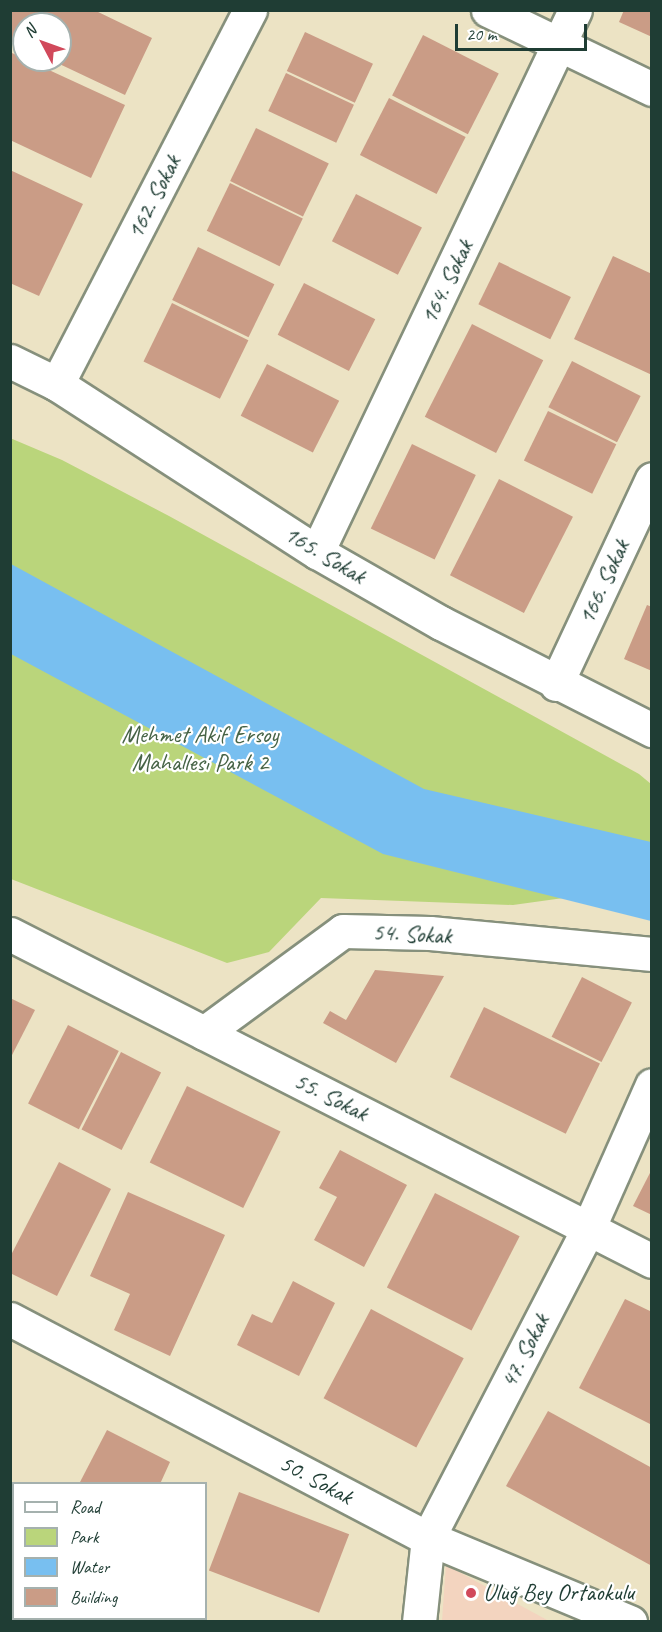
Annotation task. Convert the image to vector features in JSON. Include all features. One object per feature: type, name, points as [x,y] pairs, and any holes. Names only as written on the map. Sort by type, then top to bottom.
[{"type":"street","name":"162. Sokak","points":[[57,384],[250,10]]},
{"type":"street","points":[[488,10],[651,89]]},
{"type":"street","name":"164. Sokak","points":[[317,552],[561,44],[575,10]]},
{"type":"street","name":"165. Sokak","points":[[10,361],[57,384],[317,552],[556,684],[651,730]]},
{"type":"street","name":"166. Sokak","points":[[556,684],[651,479]]},
{"type":"street","name":"54. Sokak","points":[[204,1033],[343,931],[430,933],[651,954]]},
{"type":"street","name":"55. Sokak","points":[[10,934],[651,1260]]},
{"type":"street","name":"47. Sokak","points":[[419,1622],[428,1538],[589,1227],[651,1085]]},
{"type":"street","name":"50. Sokak","points":[[10,1319],[428,1538],[630,1622]]},
{"type":"shaded area","name":"Uluğ Bey Ortaokulu","points":[[446,1565],[549,1621],[442,1621]]},
{"type":"green space","name":"Mehmet Akif Ersoy Mahallesi Park 2","points":[[10,438],[62,460],[169,516],[639,774],[651,784],[651,879],[614,891],[513,905],[321,898],[269,952],[227,963],[11,879]]},
{"type":"water","points":[[11,564],[424,789],[651,842],[651,921],[383,854],[11,654]]},
{"type":"building","points":[[10,10],[94,10],[152,38],[125,95],[72,70],[72,12],[12,12],[12,42],[10,41]]},
{"type":"building","points":[[624,10],[652,10],[652,37],[619,22]]},
{"type":"building","points":[[305,32],[373,64],[355,103],[287,71]]},
{"type":"building","points":[[423,35],[499,74],[468,134],[392,96]]},
{"type":"building","points":[[12,53],[12,72],[53,72],[125,105],[91,178],[10,140]]},
{"type":"building","points":[[286,73],[354,105],[336,143],[268,111]]},
{"type":"building","points":[[389,98],[466,137],[437,194],[360,155]]},
{"type":"building","points":[[256,128],[329,164],[303,217],[230,181]]},
{"type":"building","points":[[10,170],[83,204],[39,296],[10,283]]},
{"type":"building","points":[[230,183],[303,219],[280,266],[207,231]]},
{"type":"building","points":[[356,194],[422,228],[398,275],[332,241]]},
{"type":"building","points":[[198,247],[274,284],[249,337],[172,300]]},
{"type":"building","points":[[613,256],[652,274],[652,375],[574,339]]},
{"type":"building","points":[[499,262],[571,297],[550,339],[478,304]]},
{"type":"building","points":[[304,283],[375,319],[349,371],[278,335]]},
{"type":"building","points":[[172,303],[248,340],[220,399],[144,361]]},
{"type":"building","points":[[472,324],[543,360],[496,453],[425,417]]},
{"type":"building","points":[[572,361],[641,396],[617,442],[548,407]]},
{"type":"building","points":[[267,364],[339,401],[313,452],[241,416]]},
{"type":"building","points":[[548,411],[616,444],[592,494],[524,460]]},
{"type":"building","points":[[412,444],[476,475],[435,560],[371,528]]},
{"type":"building","points":[[499,479],[573,517],[524,613],[450,575]]},
{"type":"building","points":[[647,605],[652,607],[652,671],[624,659]]},
{"type":"building","points":[[375,970],[444,976],[396,1063],[323,1023],[330,1011],[346,1020]]},
{"type":"building","points":[[582,977],[632,1002],[601,1062],[552,1037]]},
{"type":"building","points":[[10,998],[35,1010],[10,1059]]},
{"type":"building","points":[[484,1007],[600,1064],[566,1134],[450,1077]]},
{"type":"building","points":[[68,1025],[119,1051],[79,1129],[28,1103]]},
{"type":"building","points":[[121,1052],[161,1072],[122,1150],[82,1130]]},
{"type":"building","points":[[187,1086],[280,1132],[243,1208],[150,1162]]},
{"type":"building","points":[[340,1150],[407,1185],[364,1267],[314,1240],[337,1197],[319,1188]]},
{"type":"building","points":[[59,1162],[111,1189],[57,1296],[10,1273],[10,1257]]},
{"type":"building","points":[[652,1169],[652,1215],[633,1206]]},
{"type":"building","points":[[128,1192],[225,1235],[170,1356],[114,1330],[130,1294],[90,1276]]},
{"type":"building","points":[[435,1193],[520,1236],[472,1331],[387,1287]]},
{"type":"building","points":[[293,1281],[335,1303],[299,1376],[237,1345],[252,1314],[272,1323]]},
{"type":"building","points":[[625,1299],[652,1312],[652,1425],[579,1388]]},
{"type":"building","points":[[371,1309],[464,1358],[416,1447],[324,1398]]},
{"type":"building","points":[[548,1411],[652,1468],[652,1566],[506,1486]]},
{"type":"building","points":[[107,1430],[170,1462],[161,1482],[80,1482]]},
{"type":"building","points":[[239,1492],[349,1534],[319,1613],[209,1570]]},
{"type":"building","points":[[10,1549],[12,1620],[34,1620],[34,1622],[10,1622]]},
{"type":"building","points":[[72,1620],[196,1620],[196,1622],[72,1622]]},
{"type":"place","name":"Uluğ Bey Ortaokulu","points":[[471,1593]]}]
